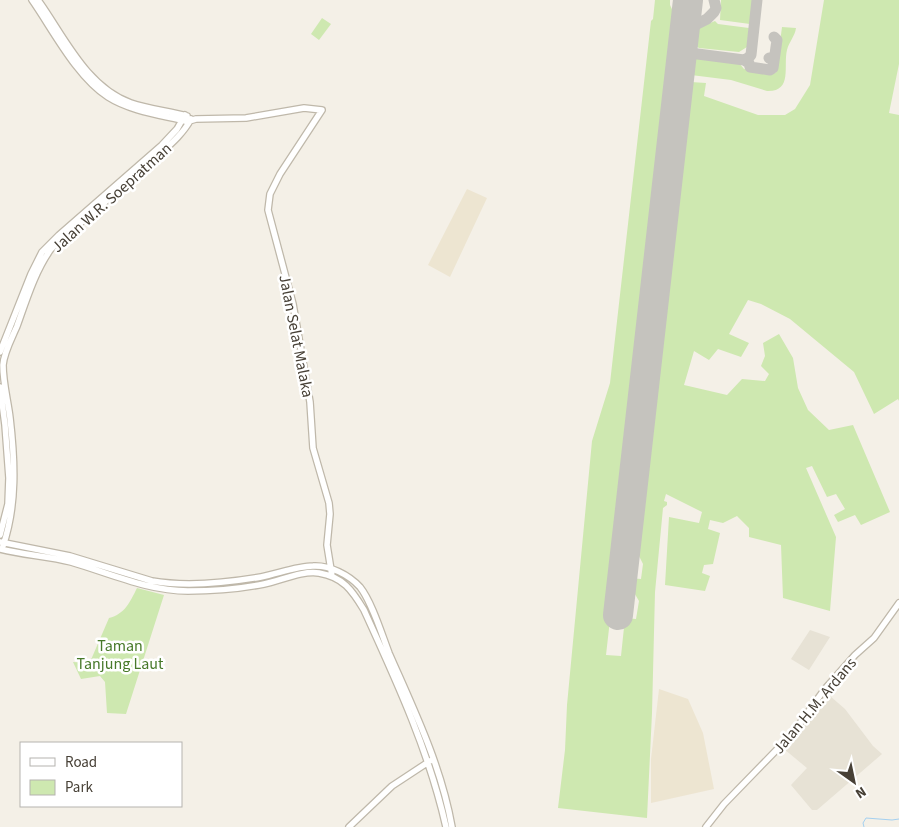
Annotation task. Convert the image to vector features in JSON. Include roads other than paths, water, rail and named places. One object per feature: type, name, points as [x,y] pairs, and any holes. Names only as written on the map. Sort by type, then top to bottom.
[{"type":"street","points":[[32,0],[69,55],[101,92],[128,106],[189,118]]},
{"type":"street","points":[[38,0],[73,52],[106,90],[131,103],[189,118]]},
{"type":"street","name":"Jalan Selat Malaka","points":[[189,118],[246,118],[304,108],[322,110],[280,174],[270,194],[268,210],[294,304],[310,402],[313,448],[329,503],[330,514],[327,545],[332,576]]},
{"type":"street","name":"Jalan W.R. Soepratman","points":[[0,352],[46,256],[171,144],[189,118]]},
{"type":"street","name":"Jalan W.R. Soepratman","points":[[1,550],[14,503],[2,361],[19,311]]},
{"type":"street","name":"Jalan W.R. Soepratman","points":[[0,387],[9,438],[8,504],[0,535]]},
{"type":"street","points":[[2,543],[70,556],[152,581],[176,584],[233,581],[312,566],[332,569],[347,576],[363,591],[411,699],[444,787],[452,827]]},
{"type":"street","points":[[1,550],[69,562],[150,587],[175,591],[200,591],[263,584],[313,572],[332,576],[354,593],[364,610],[416,728],[438,794],[446,827]]},
{"type":"street","name":"Jalan H.M. Ardans","points":[[706,827],[733,793],[792,734],[824,690],[874,638],[899,603]]},
{"type":"street","points":[[349,827],[392,786],[434,759]]},
{"type":"waterway","points":[[864,827],[863,823],[866,818],[899,819]]},
{"type":"park label","name":"Taman Tanjung Laut","points":[[120,654]]}]
